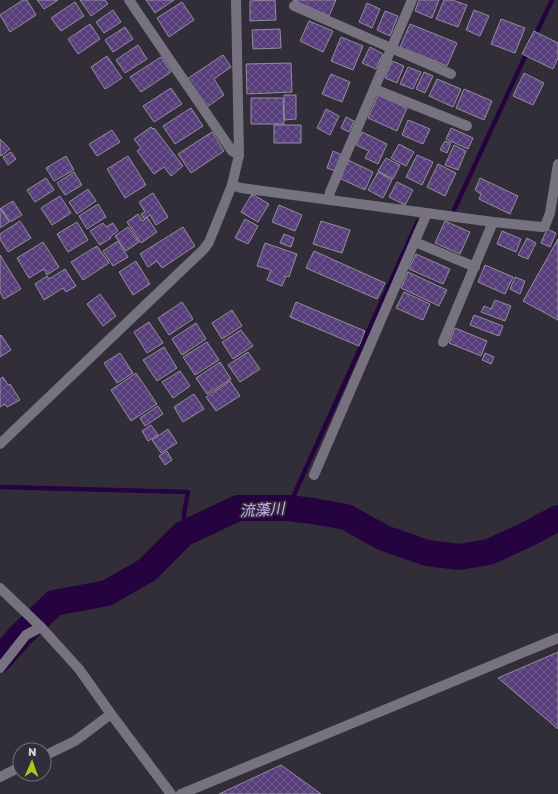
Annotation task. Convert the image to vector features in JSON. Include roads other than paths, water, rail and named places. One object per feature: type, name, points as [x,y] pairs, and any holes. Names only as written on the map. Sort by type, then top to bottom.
[{"type":"street","points":[[130,0],[232,151],[239,156]]},
{"type":"street","points":[[0,444],[204,249],[209,242],[232,185],[239,156],[236,0]]},
{"type":"street","points":[[329,200],[330,192],[412,0]]},
{"type":"street","points":[[294,6],[451,74]]},
{"type":"street","points":[[374,89],[467,126]]},
{"type":"street","points":[[232,185],[242,188],[329,200],[537,227],[545,226],[550,213],[558,164]]},
{"type":"street","points":[[314,475],[427,213]]},
{"type":"street","points":[[443,342],[493,222]]},
{"type":"street","points":[[415,242],[475,267]]},
{"type":"street","points":[[2,590],[41,627],[79,669],[171,794]]},
{"type":"street","points":[[0,668],[26,635],[41,627]]},
{"type":"street","points":[[181,794],[558,638]]},
{"type":"street","points":[[52,752],[75,741],[111,714]]},
{"type":"street","points":[[0,777],[12,771]]},
{"type":"waterway","points":[[535,36],[552,0]]},
{"type":"waterway","points":[[454,210],[528,50]]},
{"type":"waterway","points":[[288,508],[418,221]]},
{"type":"waterway","points":[[0,487],[188,492],[184,514],[183,534]]},
{"type":"waterway","name":"流藻川","points":[[0,659],[20,636],[54,603],[107,593],[147,570],[183,534],[238,508],[288,508],[346,517],[384,538],[427,553],[459,557],[489,552],[558,518]]}]
